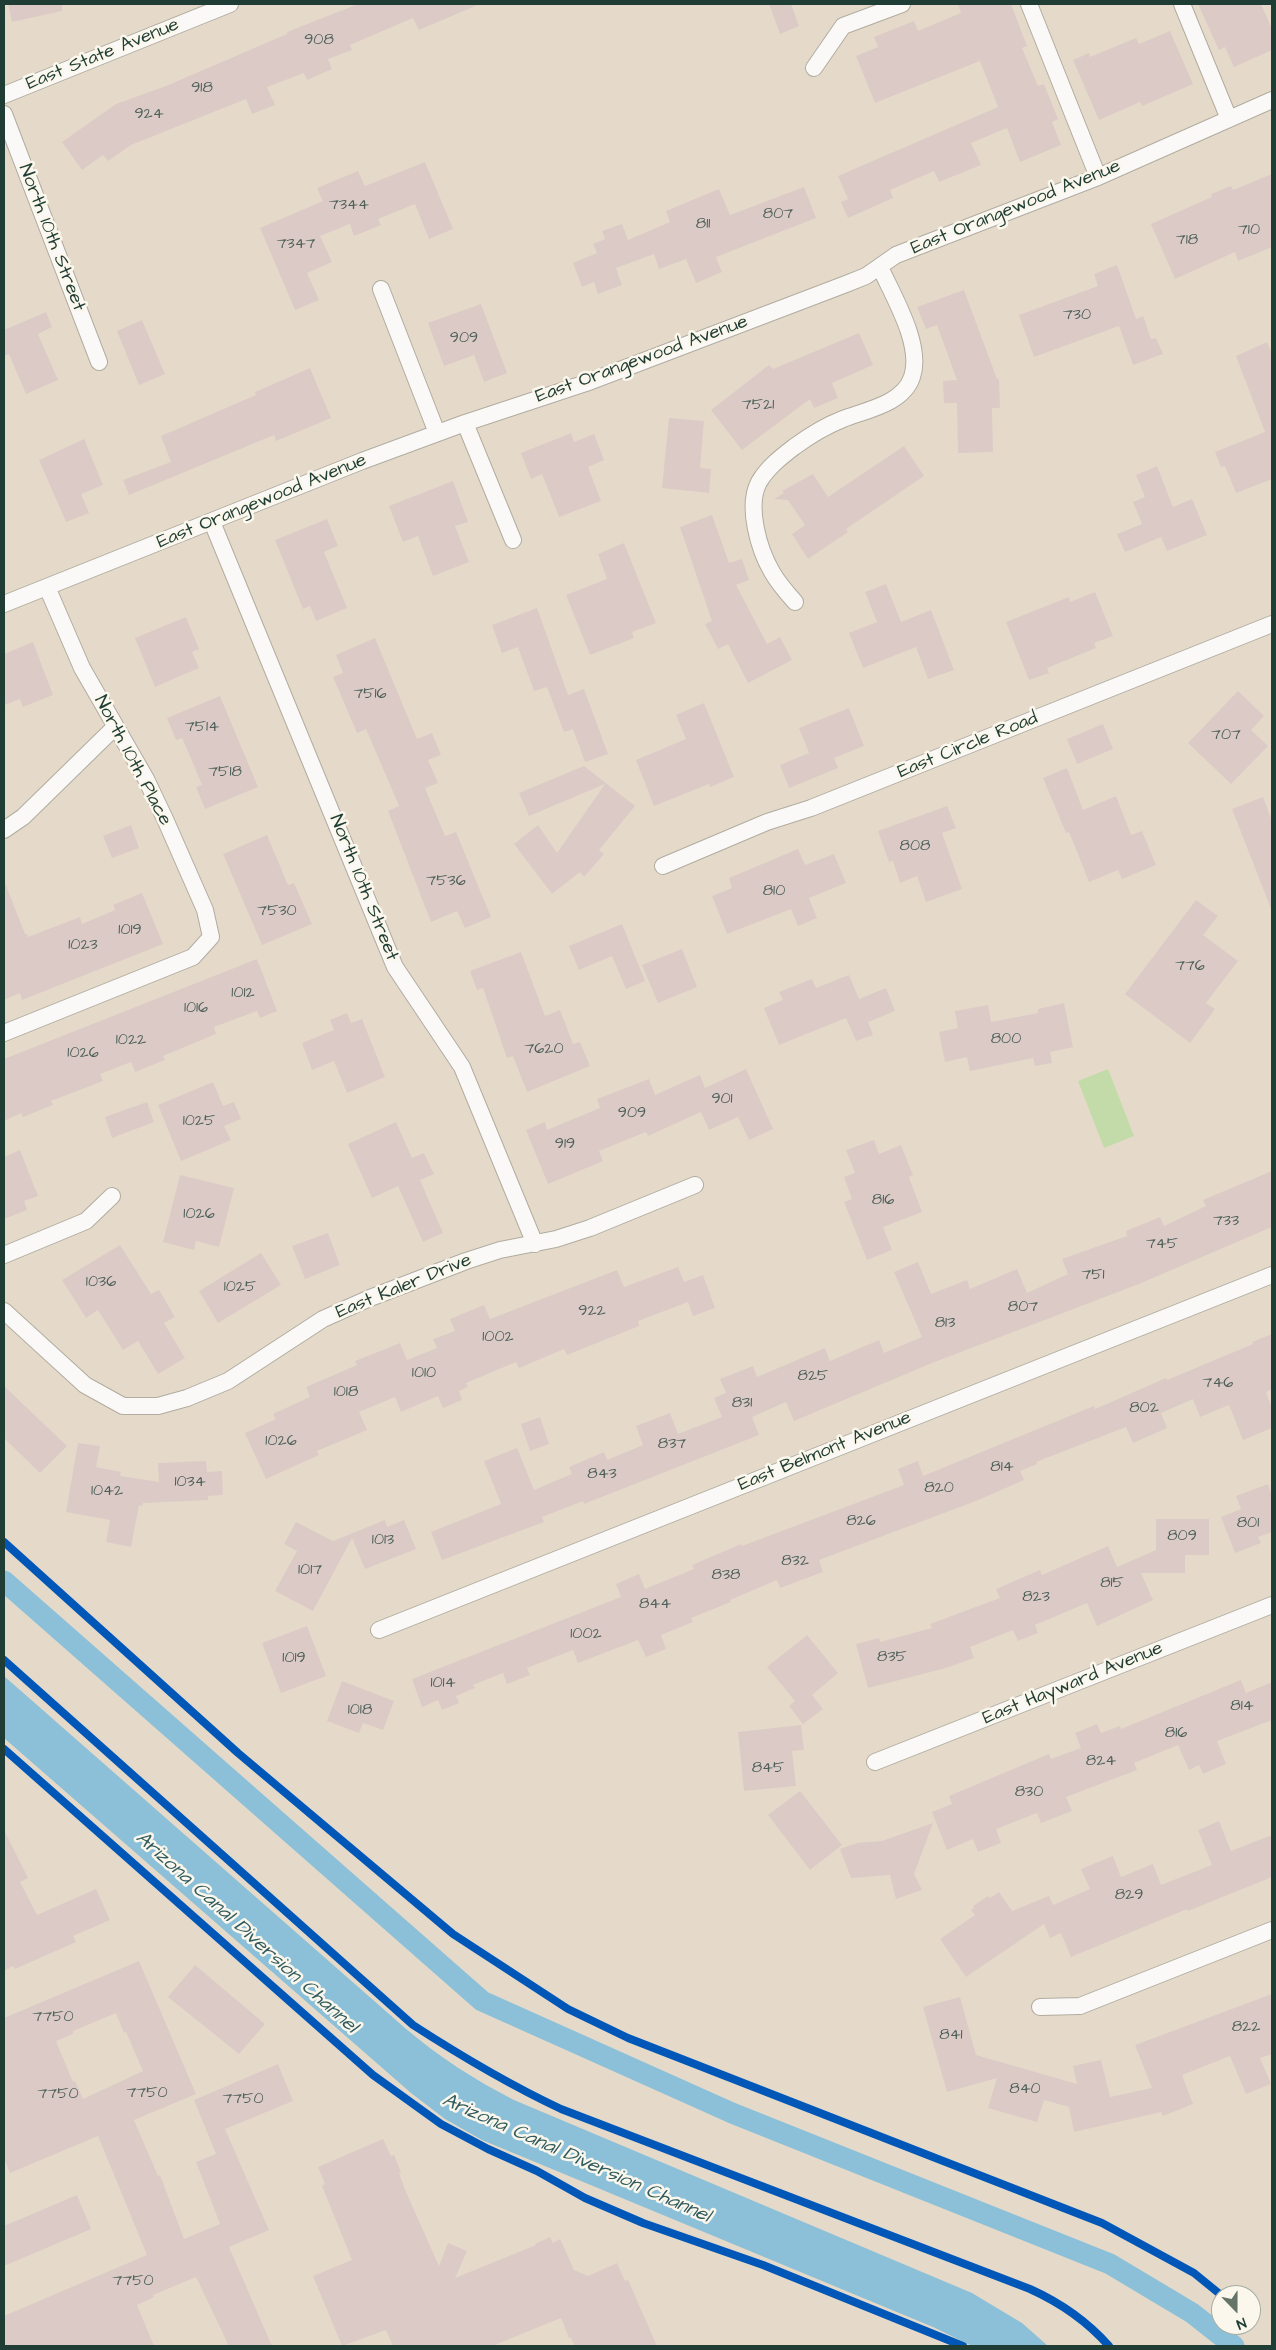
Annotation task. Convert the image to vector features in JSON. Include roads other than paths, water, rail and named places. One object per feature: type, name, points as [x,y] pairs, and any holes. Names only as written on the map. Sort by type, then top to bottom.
[{"type":"street","name":"East State Avenue","points":[[4,95],[230,4]]},
{"type":"street","points":[[814,68],[843,26],[902,4]]},
{"type":"street","points":[[1029,4],[1098,177]]},
{"type":"street","points":[[1182,4],[1228,119]]},
{"type":"street","name":"East Orangewood Avenue","points":[[4,604],[465,422],[586,384],[846,284],[866,276],[896,255],[1098,177],[1272,100]]},
{"type":"street","name":"North 10th Street","points":[[4,114],[99,362]]},
{"type":"street","points":[[795,602],[772,572],[760,545],[754,524],[754,502],[759,483],[776,460],[813,433],[889,402],[903,391],[912,379],[915,364],[911,337],[880,267]]},
{"type":"street","points":[[381,289],[437,433]]},
{"type":"street","points":[[465,422],[513,540]]},
{"type":"street","name":"North 10th Street","points":[[212,522],[395,967],[462,1067],[534,1244]]},
{"type":"street","name":"North 10th Place","points":[[4,1033],[193,957],[211,937],[205,910],[165,819],[146,779],[114,728],[82,668],[47,587]]},
{"type":"street","name":"East Circle Road","points":[[663,866],[767,822],[810,808],[1272,624]]},
{"type":"street","points":[[4,830],[22,817],[114,728]]},
{"type":"street","name":"East Kaler Drive","points":[[4,1312],[85,1385],[123,1406],[158,1406],[187,1398],[228,1381],[323,1319],[370,1298],[500,1250],[556,1239],[590,1228],[695,1185]]},
{"type":"street","points":[[4,1255],[86,1220],[112,1196]]},
{"type":"street","name":"East Belmont Avenue","points":[[379,1630],[1272,1274]]},
{"type":"street","name":"East Hayward Avenue","points":[[875,1762],[1272,1605]]},
{"type":"street","points":[[1040,2007],[1080,2006],[1272,1930]]},
{"type":"water","name":"Arizona Canal Diversion Channel","points":[[4,1676],[405,2028],[431,2049],[458,2067],[514,2100],[972,2293],[1022,2323],[1048,2346],[972,2346],[933,2327],[482,2140],[445,2119],[411,2093],[4,1738]]},
{"type":"waterway","points":[[4,1581],[482,2001],[732,2113],[1110,2264],[1192,2313],[1234,2346]]}]
